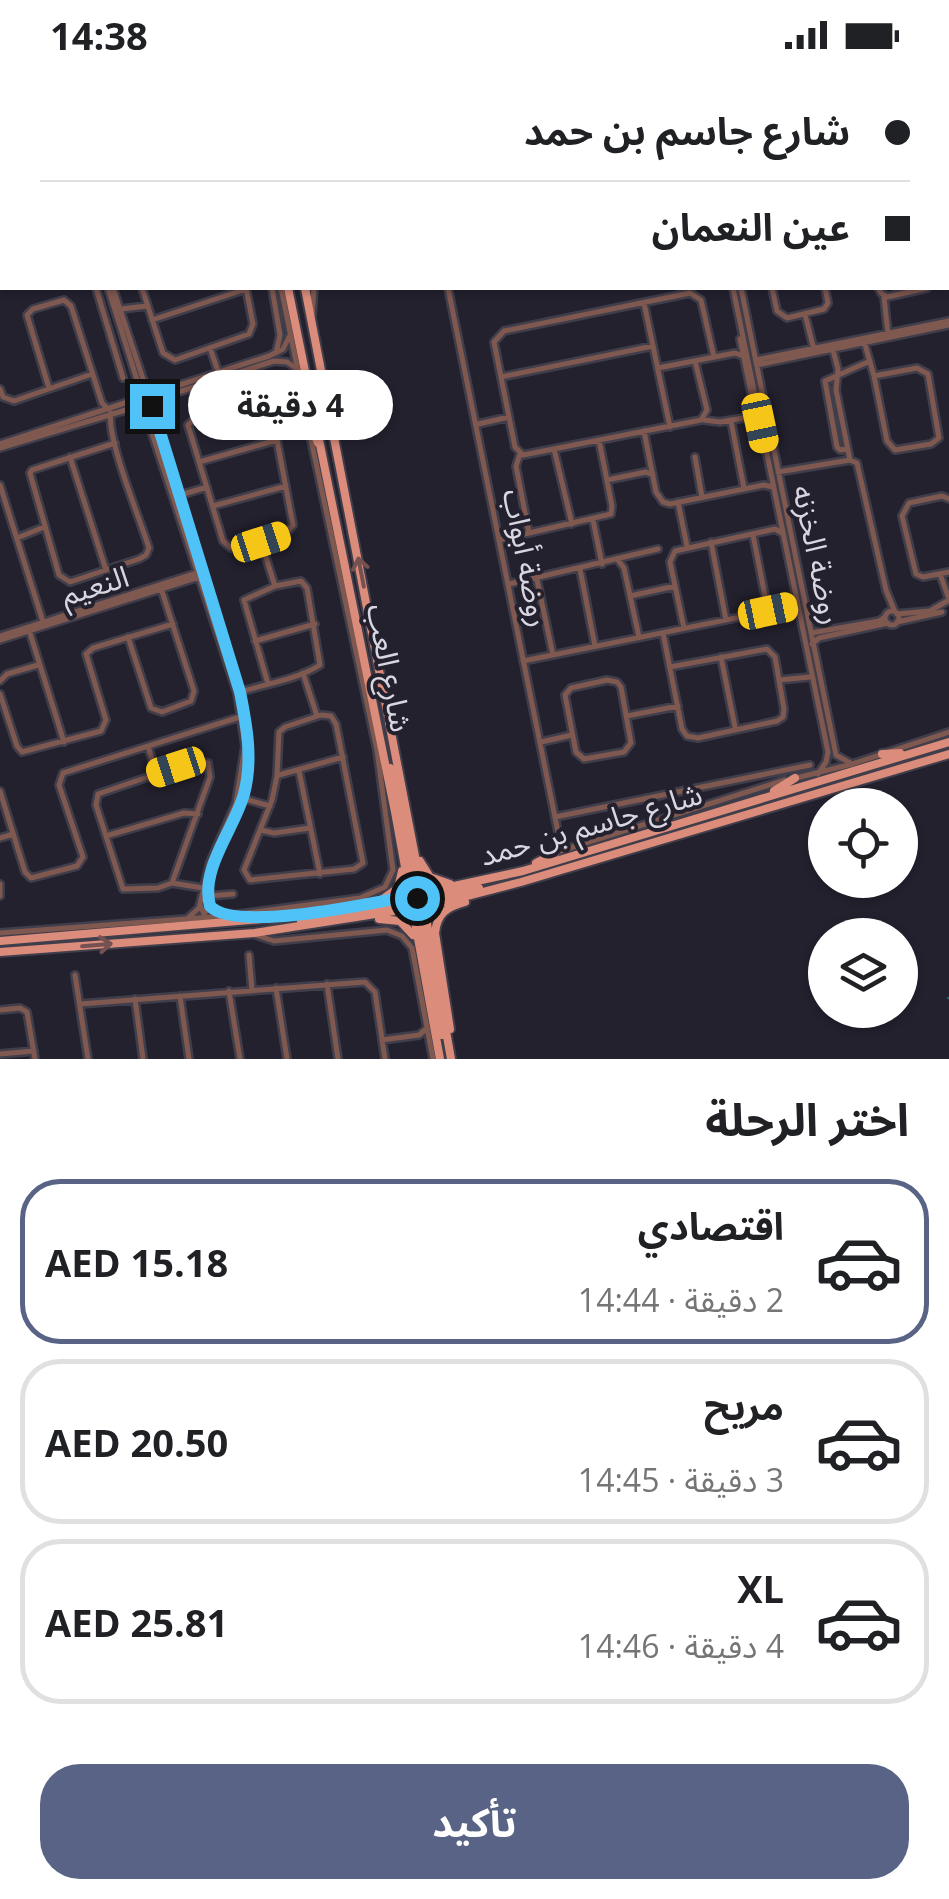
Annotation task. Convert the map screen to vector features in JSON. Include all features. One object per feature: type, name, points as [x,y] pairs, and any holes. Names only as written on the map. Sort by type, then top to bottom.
[{"type":"main road","name":"شارع العب","points":[[284,290],[324,460],[395,812],[448,1038],[446,1059]]},
{"type":"main road","points":[[284,290],[285,306]]},
{"type":"main road","name":"شارع العب","points":[[306,290],[405,805],[426,982],[446,1059]]},
{"type":"main road","points":[[308,420],[324,460]]},
{"type":"main road","points":[[346,565],[347,602]]},
{"type":"main road","points":[[358,660],[368,684]]},
{"type":"main road","name":"شارع جاسم بن حمد","points":[[0,937],[12,940],[128,930],[417,901],[949,742]]},
{"type":"main road","points":[[382,750],[401,807],[446,1059]]},
{"type":"main road","points":[[882,754],[915,752]]},
{"type":"main road","name":"شارع جاسم بن حمد","points":[[0,952],[321,925],[417,901],[518,883],[949,757]]},
{"type":"main road","points":[[766,798],[796,778]]},
{"type":"main road","points":[[405,805],[413,817],[423,869],[430,877],[448,884],[493,876]]},
{"type":"main road","points":[[371,904],[391,895],[402,879],[393,823],[395,812]]},
{"type":"main road","points":[[258,932],[532,875],[581,858],[592,850]]},
{"type":"main road","points":[[523,871],[554,853]]},
{"type":"main road","points":[[448,1038],[450,1022],[435,932],[438,918],[452,906],[502,892],[518,883]]},
{"type":"main road","points":[[240,915],[286,916]]},
{"type":"main road","points":[[128,930],[166,921]]},
{"type":"main road","points":[[321,925],[400,921],[414,935],[426,982]]},
{"type":"street","points":[[97,290],[124,378]]},
{"type":"street","points":[[111,290],[243,716],[249,759],[240,798],[216,858],[208,896],[210,906],[225,916]]},
{"type":"street","points":[[111,290],[146,400]]},
{"type":"street","points":[[143,290],[162,353],[175,360],[252,332],[246,290]]},
{"type":"street","points":[[152,320],[240,290]]},
{"type":"street","points":[[273,290],[280,335],[277,352]]},
{"type":"street","name":"شارع العب","points":[[311,319],[314,290]]},
{"type":"street","name":"روضة أبواب","points":[[448,290],[560,837]]},
{"type":"street","points":[[520,454],[515,447],[494,344],[500,333],[688,290],[700,300],[714,357]]},
{"type":"street","points":[[733,290],[755,416],[760,423]]},
{"type":"street","name":"روضة الخزنه","points":[[741,290],[754,350],[760,423],[777,475],[773,488],[780,522],[778,531],[832,756]]},
{"type":"street","points":[[773,290],[780,315],[790,318],[826,308],[825,290]]},
{"type":"street","points":[[880,290],[890,333]]},
{"type":"street","points":[[884,296],[916,290]]},
{"type":"street","points":[[49,388],[28,318],[33,309],[62,300],[69,303],[102,402],[101,414]]},
{"type":"street","points":[[644,303],[670,427]]},
{"type":"street","points":[[119,308],[148,306]]},
{"type":"street","name":"شارع العب","points":[[240,915],[371,895],[389,882],[393,870],[382,788],[347,602],[285,306]]},
{"type":"street","points":[[122,318],[129,310]]},
{"type":"street","points":[[806,314],[813,352]]},
{"type":"street","points":[[754,364],[774,356],[834,350],[890,333],[949,323]]},
{"type":"street","points":[[754,364],[949,323]]},
{"type":"street","points":[[0,446],[219,376],[277,352],[288,341],[290,332]]},
{"type":"street","points":[[866,341],[887,441],[891,448],[901,450],[938,440],[940,433],[925,370],[874,376]]},
{"type":"street","points":[[735,354],[743,343]]},
{"type":"street","name":"روضة الخزنه","points":[[743,343],[760,383],[832,756]]},
{"type":"street","points":[[501,377],[653,346]]},
{"type":"street","points":[[210,348],[219,376]]},
{"type":"street","points":[[754,350],[774,356]]},
{"type":"street","points":[[834,350],[836,390],[850,460],[858,466],[892,617]]},
{"type":"street","points":[[219,376],[284,360],[288,354],[277,352]]},
{"type":"street","points":[[658,368],[735,354],[744,356]]},
{"type":"street","points":[[848,450],[837,447],[824,383],[870,357]]},
{"type":"street","points":[[284,360],[298,371]]},
{"type":"street","points":[[696,361],[706,408],[703,419]]},
{"type":"street","points":[[760,383],[766,363]]},
{"type":"street","points":[[0,389],[3,397],[12,401],[92,374]]},
{"type":"street","points":[[256,398],[268,401],[292,528],[261,542],[236,548],[227,546],[199,462],[188,432],[190,422],[256,398]]},
{"type":"street","points":[[102,402],[110,410],[110,422],[148,548],[139,560],[70,582],[64,580],[59,575],[30,474],[32,470],[116,443]]},
{"type":"street","points":[[101,414],[110,422]]},
{"type":"street","points":[[520,454],[703,419],[731,421],[755,416]]},
{"type":"street","points":[[476,424],[509,417]]},
{"type":"street","points":[[731,421],[744,488]]},
{"type":"street","points":[[644,431],[652,466],[650,474],[660,500],[702,498],[764,484],[777,475],[850,460]]},
{"type":"street","points":[[940,433],[949,432]]},
{"type":"street","points":[[199,462],[277,440]]},
{"type":"street","points":[[499,540],[606,518],[612,512],[599,440]]},
{"type":"street","points":[[554,449],[572,524]]},
{"type":"street","points":[[520,454],[516,466],[528,533]]},
{"type":"street","points":[[70,457],[106,570]]},
{"type":"street","points":[[694,457],[702,498]]},
{"type":"street","points":[[607,480],[650,474]]},
{"type":"street","points":[[0,484],[44,624]]},
{"type":"street","points":[[764,484],[773,488]]},
{"type":"street","points":[[213,506],[286,486]]},
{"type":"street","points":[[176,497],[207,487]]},
{"type":"street","points":[[949,499],[942,496],[912,502],[902,512],[913,571],[923,577],[949,572]]},
{"type":"street","points":[[678,502],[687,546]]},
{"type":"street","points":[[593,520],[602,564]]},
{"type":"street","points":[[16,538],[44,528]]},
{"type":"street","points":[[684,628],[670,559],[675,550],[778,531]]},
{"type":"street","points":[[753,534],[768,611]]},
{"type":"street","points":[[261,542],[276,586]]},
{"type":"street","points":[[711,542],[726,620]]},
{"type":"street","points":[[509,584],[658,549]]},
{"type":"street","points":[[618,560],[624,568],[639,638]]},
{"type":"street","points":[[580,569],[596,646]]},
{"type":"street","name":"النعيم","points":[[0,638],[201,574]]},
{"type":"street","points":[[810,632],[818,634],[945,605],[940,574]]},
{"type":"street","points":[[537,578],[552,655]]},
{"type":"street","points":[[238,693],[268,684],[318,668],[322,660],[304,583],[276,586],[244,600],[268,684]]},
{"type":"street","points":[[630,596],[675,586]]},
{"type":"street","points":[[128,637],[150,706],[165,712],[189,703],[194,694],[160,587]]},
{"type":"street","points":[[523,661],[768,611],[790,606],[796,599]]},
{"type":"street","points":[[790,606],[798,610]]},
{"type":"street","points":[[812,644],[820,638],[892,617]]},
{"type":"street","points":[[0,694],[20,751],[27,753],[101,731],[106,724],[86,654],[93,648],[173,624]]},
{"type":"street","points":[[254,641],[314,624]]},
{"type":"street","points":[[28,629],[64,742]]},
{"type":"street","points":[[663,632],[670,667],[678,706],[683,732],[688,737],[698,738],[783,716],[774,657],[767,649],[670,667]]},
{"type":"street","points":[[720,657],[736,728]]},
{"type":"street","points":[[0,680],[39,665]]},
{"type":"street","points":[[803,675],[810,668]]},
{"type":"street","points":[[304,672],[318,716]]},
{"type":"street","points":[[779,680],[803,675],[812,678]]},
{"type":"street","points":[[607,680],[617,682],[632,740],[624,752],[584,759],[576,752],[572,735],[564,698],[571,688],[607,680]]},
{"type":"street","points":[[627,716],[678,706]]},
{"type":"street","points":[[328,715],[335,721],[343,757],[364,860],[357,868],[247,879],[244,870],[270,806],[277,776],[280,730],[328,715]]},
{"type":"street","points":[[0,790],[25,872],[32,878],[77,866],[82,854],[58,785],[61,776],[243,716]]},
{"type":"street","name":"شارع جاسم بن حمد","points":[[554,853],[949,732]]},
{"type":"street","points":[[540,742],[572,735]]},
{"type":"street","points":[[148,746],[156,773]]},
{"type":"street","points":[[818,774],[832,756],[852,764]]},
{"type":"street","points":[[277,776],[343,757]]},
{"type":"street","points":[[172,883],[211,772],[208,763],[198,760],[98,794],[96,801],[123,889],[158,888],[172,883],[203,888]]},
{"type":"street","points":[[555,816],[810,765]]},
{"type":"street","points":[[298,771],[320,874]]},
{"type":"street","points":[[240,798],[270,806]]},
{"type":"street","points":[[183,920],[200,906],[210,862],[240,798]]},
{"type":"street","points":[[106,836],[184,814],[198,814]]},
{"type":"street","points":[[261,830],[274,833],[310,828]]},
{"type":"street","points":[[0,838],[14,834]]},
{"type":"street","points":[[560,837],[572,847]]},
{"type":"street","points":[[554,853],[560,837]]},
{"type":"street","points":[[0,884],[0,896]]},
{"type":"street","points":[[208,896],[233,894]]},
{"type":"street","points":[[200,906],[204,914],[210,906]]},
{"type":"street","points":[[0,937],[240,915]]},
{"type":"street","points":[[258,932],[274,941],[387,930],[398,933],[412,948],[433,1059]]},
{"type":"street","points":[[248,955],[252,990]]},
{"type":"street","points":[[75,976],[88,1059]]},
{"type":"street","points":[[80,1004],[365,982],[373,986],[385,1059]]},
{"type":"street","points":[[328,984],[338,1059]]},
{"type":"street","points":[[276,988],[286,1059]]},
{"type":"street","points":[[230,992],[240,1059]]},
{"type":"street","points":[[180,996],[189,1059]]},
{"type":"street","points":[[135,999],[143,1059]]},
{"type":"street","points":[[0,1010],[20,1008],[27,1012],[34,1055],[0,1054]]},
{"type":"street","points":[[382,1040],[419,1035],[427,1027]]},
{"type":"street","points":[[419,1035],[430,1043]]},
{"type":"route","points":[[152,406],[240,692],[248,737],[244,792],[214,865],[208,892],[210,906],[225,916],[286,916],[409,896],[416,904],[417,898]]}]
